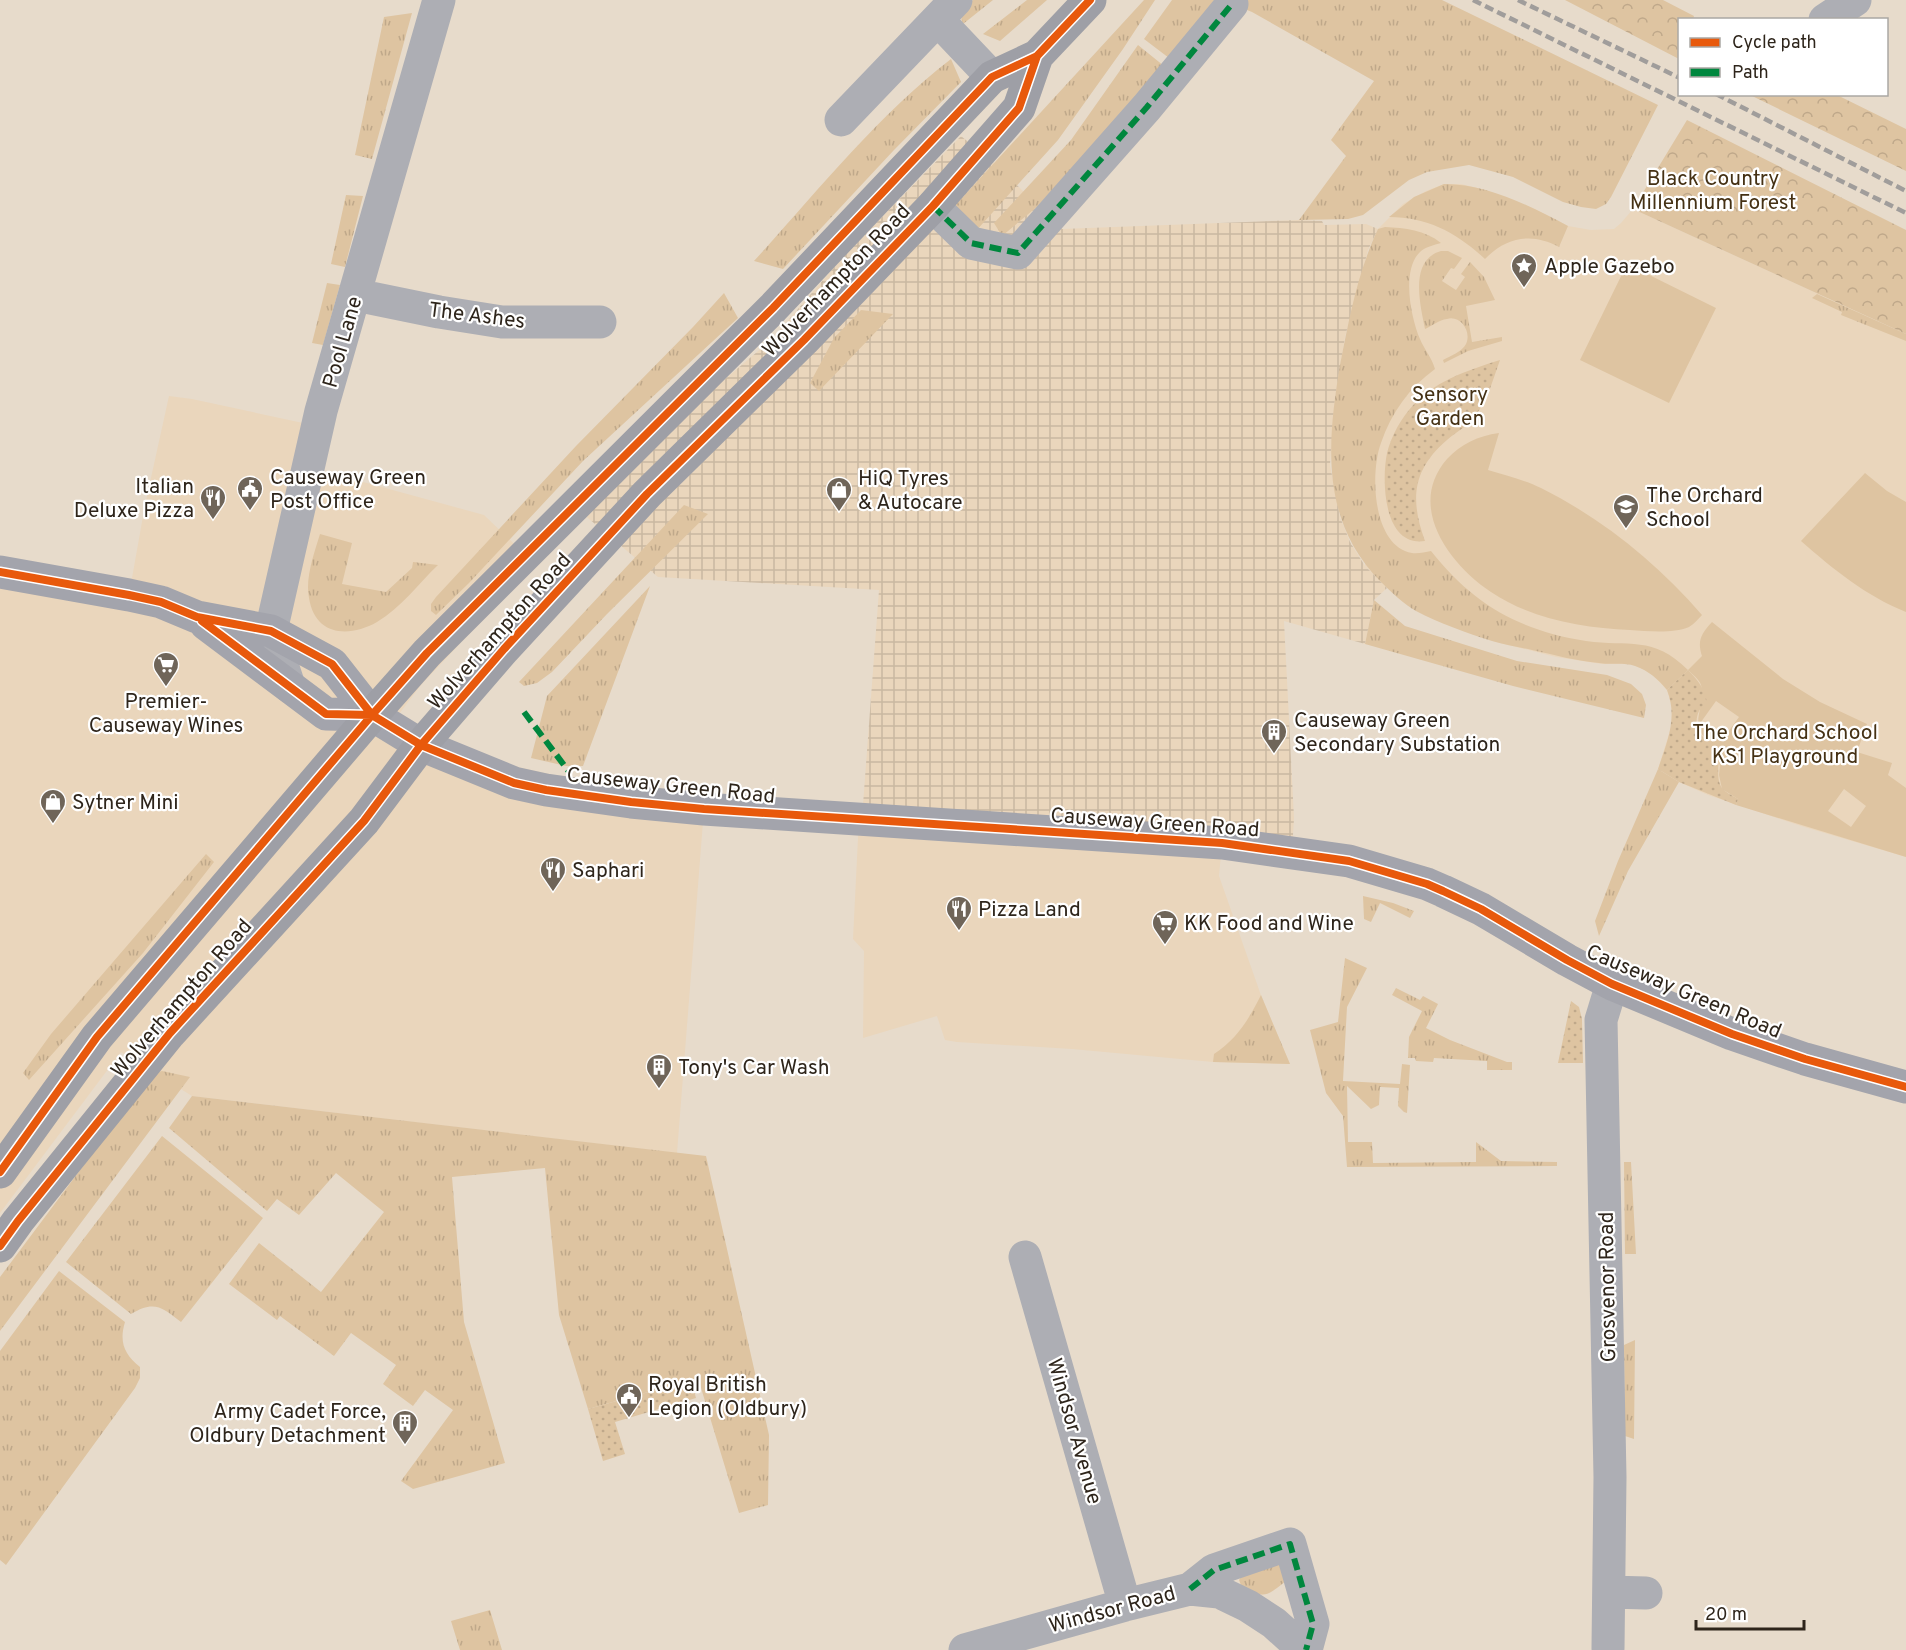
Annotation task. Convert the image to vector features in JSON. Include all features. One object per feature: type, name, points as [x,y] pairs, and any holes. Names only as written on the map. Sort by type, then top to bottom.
[{"type":"highway","name":"Wolverhampton Road","points":[[0,1172],[97,1037],[427,653],[773,308],[992,77],[1037,56],[1090,0]]},
{"type":"highway","name":"Wolverhampton Road","points":[[0,1246],[170,1033],[364,821],[421,745],[504,649],[647,494],[804,340],[933,206],[1019,108],[1037,56]]},
{"type":"main road","name":"Causeway Green Road","points":[[0,572],[96,588],[161,602],[197,617],[271,631],[332,664],[372,715],[421,745],[514,783],[546,790],[704,809],[1222,843],[1349,861],[1427,884],[1481,909],[1612,984],[1732,1034],[1805,1059],[1906,1087]]},
{"type":"main road","name":"Causeway Green Road","points":[[197,617],[326,714],[372,715]]},
{"type":"street","name":"Pool Lane","points":[[271,631],[321,411],[439,0]]},
{"type":"street","points":[[1828,18],[1855,0]]},
{"type":"street","name":"Wolverhampton Road","points":[[933,206],[971,243],[1018,253],[1147,106],[1232,4]]},
{"type":"street","points":[[841,120],[947,10],[992,77]]},
{"type":"street","name":"The Ashes","points":[[356,295],[502,322],[600,322]]},
{"type":"street","points":[[271,631],[289,686]]},
{"type":"street","name":"Grosvenor Road","points":[[1608,1648],[1610,1477],[1601,1020],[1612,984]]},
{"type":"street","name":"Windsor Avenue","points":[[1025,1257],[1125,1605]]},
{"type":"street","name":"Windsor Road","points":[[965,1650],[1190,1589],[1219,1592],[1248,1606],[1274,1623],[1305,1650],[1312,1624],[1290,1544],[1214,1570],[1190,1589]]},
{"type":"street","points":[[1609,1592],[1646,1593]]},
{"type":"shaded area","points":[[961,136],[995,164],[1062,229],[1299,220],[1322,221],[1324,225],[1366,224],[1378,229],[1368,250],[1345,337],[1335,398],[1330,465],[1340,517],[1350,542],[1365,566],[1387,588],[1374,600],[1365,644],[1284,621],[1294,818],[1292,852],[862,818],[879,590],[658,577],[582,513],[684,414],[771,340],[844,256]]},
{"type":"shaded area","name":"The Orchard School","points":[[1444,184],[1461,184],[1485,190],[1535,209],[1568,226],[1591,230],[1614,229],[1633,209],[1906,334],[1906,857],[1801,826],[1708,795],[1679,782],[1658,769],[1673,721],[1673,710],[1667,690],[1651,673],[1632,664],[1602,664],[1556,657],[1493,641],[1387,588],[1365,566],[1378,229],[1403,204]]},
{"type":"shaded area","points":[[169,396],[317,426],[308,469],[484,515],[535,564],[421,685],[390,726],[421,745],[704,809],[677,1153],[192,1096],[121,1052],[0,1213],[0,572],[129,595],[145,505]]},
{"type":"shaded area","points":[[859,818],[1222,843],[1219,876],[1263,1001],[1290,1064],[1213,1062],[1072,1049],[957,1042],[945,1040],[937,1016],[863,1038],[864,951],[853,939]]},
{"type":"green space","points":[[973,0],[993,0],[963,24],[962,13]]},
{"type":"green space","points":[[1027,0],[1047,0],[1000,41],[983,34]]},
{"type":"green space","points":[[1144,0],[1155,0],[1058,140],[975,232],[951,210]]},
{"type":"green space","points":[[1172,0],[1217,0],[1169,58],[1144,39]]},
{"type":"green space","points":[[1222,0],[1442,0],[1658,105],[1611,197],[1606,204],[1596,209],[1563,202],[1513,177],[1469,165],[1427,172],[1409,180],[1363,215],[1348,219],[1299,220],[1346,156],[1331,140],[1374,81],[1252,12]]},
{"type":"green space","points":[[1565,0],[1663,0],[1694,16],[1693,18],[1678,18],[1678,58]]},
{"type":"green space","points":[[412,13],[372,159],[355,155],[384,17]]},
{"type":"green space","points":[[1138,45],[1164,66],[1038,206],[1002,236],[994,223],[1071,140]]},
{"type":"green space","points":[[951,59],[961,82],[783,269],[754,261],[872,130],[897,105]]},
{"type":"green space","points":[[1752,96],[1839,96],[1906,129],[1906,171]]},
{"type":"green space","name":"Black Country Millennium Forest","points":[[1687,120],[1906,230],[1906,334],[1633,209]]},
{"type":"green space","points":[[1444,184],[1493,192],[1524,204],[1568,226],[1559,247],[1539,239],[1520,239],[1502,246],[1485,259],[1464,241],[1441,228],[1417,220],[1389,217],[1414,197]]},
{"type":"green space","points":[[346,195],[363,196],[345,267],[331,264]]},
{"type":"green space","points":[[1385,227],[1422,232],[1441,243],[1427,247],[1420,252],[1414,260],[1409,282],[1411,307],[1417,330],[1435,369],[1417,384],[1396,411],[1385,432],[1378,456],[1375,489],[1377,506],[1389,537],[1399,547],[1412,553],[1431,551],[1463,586],[1499,612],[1518,622],[1539,630],[1586,641],[1640,645],[1663,652],[1688,670],[1667,690],[1645,670],[1635,666],[1582,661],[1502,644],[1434,620],[1398,598],[1361,558],[1347,533],[1338,507],[1331,452],[1332,423],[1340,365],[1355,296],[1371,245],[1378,229]]},
{"type":"green space","points":[[1441,251],[1448,251],[1462,258],[1442,281],[1456,290],[1465,277],[1461,274],[1470,262],[1484,277],[1495,300],[1466,306],[1472,342],[1502,337],[1502,341],[1468,351],[1444,363],[1443,360],[1464,347],[1467,334],[1464,325],[1452,318],[1425,329],[1419,296],[1421,273],[1424,263]]},
{"type":"green space","points":[[1627,264],[1716,308],[1669,403],[1580,360]]},
{"type":"green space","points":[[327,283],[340,285],[323,345],[312,343]]},
{"type":"green space","points":[[724,293],[738,318],[583,461],[436,615],[431,611],[431,604],[436,597],[576,446]]},
{"type":"green space","points":[[1817,294],[1906,334],[1906,341],[1841,315],[1842,312],[1812,298]]},
{"type":"green space","points":[[861,310],[893,314],[819,391],[810,383],[834,338]]},
{"type":"green space","name":"Sensory Garden","points":[[1500,360],[1480,410],[1469,423],[1435,451],[1421,474],[1416,499],[1425,541],[1412,540],[1401,535],[1389,513],[1386,499],[1386,459],[1394,433],[1418,400],[1439,384]]},
{"type":"green space","points":[[1499,433],[1488,470],[1535,485],[1564,500],[1607,528],[1648,560],[1702,615],[1689,627],[1675,631],[1594,627],[1558,620],[1523,609],[1491,592],[1475,580],[1448,550],[1438,533],[1432,514],[1431,496],[1435,477],[1452,454],[1470,442]]},
{"type":"green space","points":[[1865,473],[1887,491],[1906,502],[1906,612],[1864,590],[1801,541]]},
{"type":"green space","points":[[684,505],[708,514],[552,672],[537,683],[524,686],[519,682]]},
{"type":"green space","points":[[320,534],[352,543],[342,584],[386,592],[412,568],[413,562],[438,565],[402,603],[377,622],[355,630],[335,630],[326,627],[318,620],[312,611],[309,598],[309,574]]},
{"type":"green space","points":[[650,586],[583,766],[566,766],[531,758],[547,696]]},
{"type":"green space","points":[[1374,600],[1405,626],[1517,661],[1607,675],[1631,684],[1642,694],[1646,705],[1644,718],[1513,686],[1365,644]]},
{"type":"green space","name":"The Orchard School KS1 Playground","points":[[1712,622],[1783,679],[1820,702],[1867,724],[1857,752],[1892,763],[1888,775],[1906,788],[1906,857],[1736,805],[1738,799],[1722,789],[1720,766],[1713,741],[1704,737],[1698,724],[1702,699],[1701,685],[1688,670],[1702,656],[1700,642]],"holes":[[[1716,701],[1739,717],[1723,739],[1701,722]],[[1844,789],[1866,806],[1851,827],[1828,811]]]},
{"type":"green space","points":[[1688,670],[1705,693],[1707,703],[1698,714],[1698,729],[1703,737],[1716,744],[1720,784],[1725,791],[1738,799],[1736,805],[1679,782],[1658,769],[1670,730],[1672,710],[1667,690]]},
{"type":"green space","points":[[1658,769],[1679,782],[1628,871],[1599,936],[1595,921]]},
{"type":"green space","points":[[206,854],[214,862],[143,953],[29,1080],[23,1073],[51,1034]]},
{"type":"green space","points":[[1363,896],[1414,911],[1410,918],[1380,903],[1371,922],[1364,919]]},
{"type":"green space","points":[[1345,958],[1367,968],[1347,1007],[1343,1081],[1400,1084],[1402,1064],[1410,1065],[1407,1113],[1398,1106],[1399,1088],[1380,1087],[1379,1105],[1371,1109],[1347,1086],[1348,1142],[1372,1142],[1373,1163],[1476,1162],[1476,1142],[1501,1161],[1557,1162],[1557,1166],[1347,1167],[1343,1116],[1326,1093],[1310,1030],[1338,1022]]},
{"type":"green space","points":[[1396,988],[1420,1000],[1423,996],[1438,1004],[1426,1028],[1450,1040],[1512,1062],[1512,1070],[1487,1070],[1487,1061],[1434,1058],[1433,1062],[1408,1058],[1409,1037],[1422,1011],[1392,995]]},
{"type":"green space","points":[[1261,995],[1290,1064],[1213,1062],[1214,1054],[1242,1028]]},
{"type":"green space","points":[[1571,1001],[1579,1007],[1582,1019],[1583,1063],[1558,1063]]},
{"type":"green space","points":[[162,1071],[190,1077],[0,1331],[0,1277],[152,1074]]},
{"type":"green space","points":[[192,1096],[706,1156],[769,1435],[768,1505],[739,1513],[698,1378],[588,1409],[559,1315],[545,1168],[452,1177],[464,1322],[505,1463],[413,1489],[401,1481],[453,1410],[425,1390],[413,1406],[383,1384],[396,1365],[351,1333],[334,1356],[280,1316],[277,1320],[229,1284],[259,1243],[321,1292],[384,1212],[336,1173],[299,1215],[277,1199],[267,1211],[169,1128]]},
{"type":"green space","points":[[162,1136],[263,1218],[181,1322],[163,1309],[152,1306],[131,1314],[66,1262]]},
{"type":"green space","points":[[1624,1162],[1631,1162],[1636,1254],[1625,1254]]},
{"type":"green space","points":[[59,1271],[125,1322],[124,1347],[140,1367],[140,1378],[6,1565],[0,1560],[0,1351]]},
{"type":"green space","points":[[1635,1340],[1634,1439],[1625,1436],[1624,1345]]},
{"type":"green space","points":[[691,1380],[696,1398],[615,1422],[625,1454],[603,1461],[588,1409]]},
{"type":"green space","points":[[1286,1560],[1286,1581],[1274,1590],[1261,1594],[1242,1588],[1239,1580],[1242,1575]]},
{"type":"green space","points":[[490,1610],[502,1650],[460,1650],[451,1621]]},
{"type":"railway","points":[[1473,0],[1906,213]]},
{"type":"railway","points":[[1518,0],[1678,77]]},
{"type":"railway","points":[[1720,96],[1906,191]]},
{"type":"marked path","points":[[933,206],[971,243],[1018,253],[1147,107],[1232,4]]},
{"type":"marked path","points":[[524,712],[570,773]]},
{"type":"marked path","points":[[1190,1589],[1214,1570],[1290,1544],[1313,1624],[1306,1650]]},
{"type":"cycle path","points":[[0,1172],[97,1037],[427,653],[773,308],[992,77],[1037,56],[1090,0]]},
{"type":"cycle path","points":[[0,1246],[170,1033],[364,821],[421,745],[504,649],[647,494],[804,340],[933,206],[1019,108],[1037,56]]},
{"type":"cycle path","points":[[0,572],[129,595],[161,602],[197,617],[271,631],[332,664],[372,715],[421,745],[514,783],[546,790],[704,809],[1222,843],[1349,861],[1427,884],[1443,891],[1481,909],[1612,984],[1732,1034],[1805,1059],[1906,1087]]},
{"type":"cycle path","points":[[202,621],[326,714],[372,715]]},
{"type":"place","name":"Apple Gazebo","points":[[1524,289]]},
{"type":"place","name":"Causeway Green Post Office","points":[[250,512]]},
{"type":"place","name":"HiQ Tyres & Autocare","points":[[839,513]]},
{"type":"place","name":"Italian Deluxe Pizza","points":[[213,521]]},
{"type":"place","name":"The Orchard School","points":[[1626,530]]},
{"type":"place","name":"Premier- Causeway Wines","points":[[166,688]]},
{"type":"place","name":"Causeway Green Secondary Substation","points":[[1274,755]]},
{"type":"place","name":"Sytner Mini","points":[[53,825]]},
{"type":"place","name":"Saphari","points":[[553,893]]},
{"type":"place","name":"Pizza Land","points":[[959,932]]},
{"type":"place","name":"KK Food and Wine","points":[[1165,946]]},
{"type":"place","name":"Tony's Car Wash","points":[[659,1090]]},
{"type":"place","name":"Royal British Legion (Oldbury)","points":[[629,1419]]},
{"type":"place","name":"Army Cadet Force, Oldbury Detachment","points":[[405,1446]]}]
